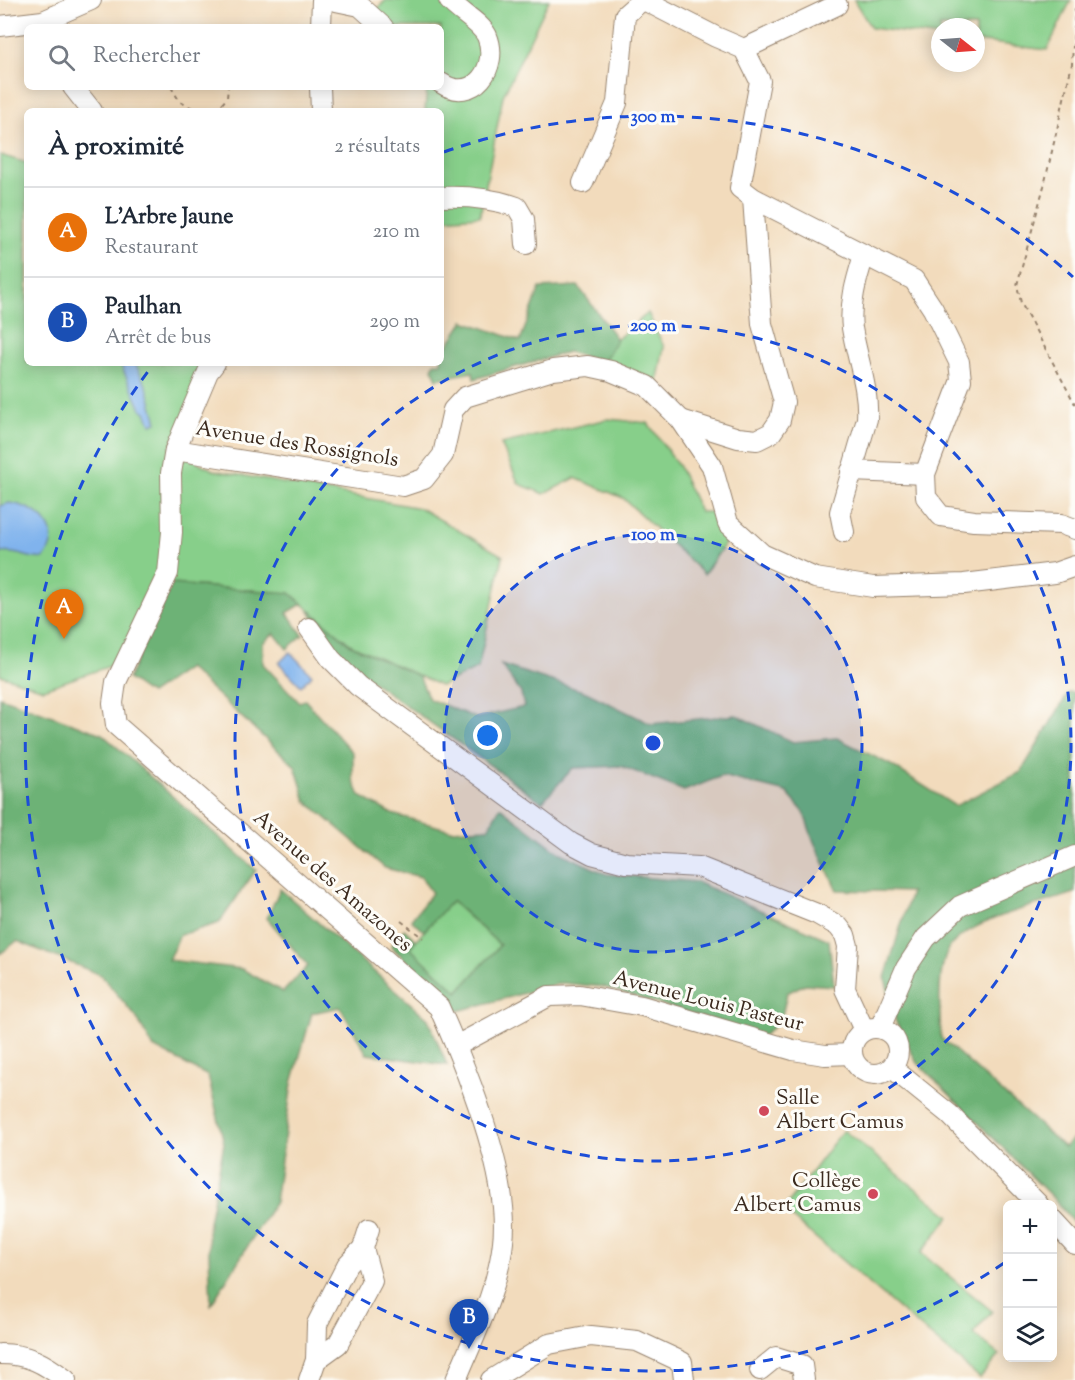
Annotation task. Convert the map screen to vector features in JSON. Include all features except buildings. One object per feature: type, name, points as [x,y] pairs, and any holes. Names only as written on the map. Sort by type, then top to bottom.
[{"type":"street","points":[[0,26],[43,21],[91,0]]},
{"type":"street","points":[[321,24],[322,0]]},
{"type":"street","points":[[331,0],[360,6],[380,24]]},
{"type":"street","points":[[444,85],[464,90],[479,82],[489,70],[491,54],[486,34],[449,0]]},
{"type":"street","points":[[583,183],[616,104],[625,15],[643,0],[744,49],[760,81],[740,188],[753,198],[914,280],[933,309],[959,362],[961,380],[925,474],[926,497],[941,516],[974,521],[1061,524],[1075,529]]},
{"type":"street","points":[[744,49],[837,5]]},
{"type":"street","points":[[75,90],[90,108]]},
{"type":"street","points":[[320,90],[321,108]]},
{"type":"street","points":[[444,197],[466,196],[499,200],[517,207],[524,219],[526,244]]},
{"type":"street","points":[[681,420],[738,438],[757,440],[771,433],[780,420],[784,402],[762,324],[753,198]]},
{"type":"street","points":[[844,532],[840,512],[867,419],[868,404],[852,327],[853,300],[864,255]]},
{"type":"street","name":"Avenue des Amazones","points":[[213,366],[208,372],[175,450],[171,473],[172,532],[168,573],[116,682],[112,703],[117,725],[439,1007],[456,1046],[488,1139],[505,1210],[503,1243],[497,1275],[456,1380]]},
{"type":"street","name":"Avenue des Rossignols","points":[[175,450],[403,486],[424,480],[442,455],[453,410],[465,398],[553,370],[588,366],[611,370],[647,386],[681,420],[712,466],[728,523],[762,554],[815,578],[873,586],[964,584],[1055,573],[1075,566]]},
{"type":"street","points":[[851,471],[925,474]]},
{"type":"street","points":[[309,628],[331,659],[358,686],[571,843],[592,854],[626,863],[699,867],[817,914],[838,926],[845,935],[848,946],[846,989],[872,1029],[894,1037],[898,1044],[897,1061],[892,1068],[879,1074],[871,1074],[858,1067],[852,1054],[854,1041],[872,1029],[926,938],[960,906],[1075,856]]},
{"type":"street","name":"Avenue Louis Pasteur","points":[[456,1046],[549,996],[580,995],[642,1006],[793,1050],[825,1055],[852,1054]]},
{"type":"street","points":[[892,1068],[941,1107],[1034,1200]]},
{"type":"street","points":[[1057,1224],[1075,1244]]},
{"type":"street","points":[[309,1380],[316,1360],[317,1324],[347,1265],[363,1248],[369,1228]]},
{"type":"street","points":[[316,1360],[338,1344],[372,1281],[363,1248]]},
{"type":"street","points":[[491,1380],[549,1344],[591,1336],[637,1341],[682,1362],[684,1380]]},
{"type":"street","points":[[0,1354],[20,1354],[43,1362],[66,1380]]},
{"type":"street","points":[[760,1370],[776,1357],[802,1365],[804,1380]]},
{"type":"path","points":[[1075,8],[1072,64],[1044,186],[1017,285],[1022,303],[1075,404]]},
{"type":"path","points":[[173,90],[180,102],[193,108]]},
{"type":"path","points":[[219,108],[227,98],[228,90]]},
{"type":"path","points":[[401,921],[423,938]]},
{"type":"green space","points":[[386,0],[549,0],[503,96],[480,216],[444,219],[444,108],[425,108],[427,90],[444,90],[444,24],[388,24],[376,10]]},
{"type":"green space","points":[[854,0],[1071,0],[1047,50],[985,42],[985,18],[931,18],[931,36],[871,28]]},
{"type":"green space","points":[[0,155],[24,162],[24,366],[207,366],[170,448],[213,470],[420,508],[503,556],[478,668],[441,686],[351,645],[290,593],[157,583],[122,662],[43,689],[0,675]]},
{"type":"green space","points":[[578,286],[617,339],[603,362],[568,352],[474,379],[473,372],[437,379],[432,368],[444,366],[444,351],[464,321],[520,341],[540,288]]},
{"type":"green space","points":[[648,313],[664,347],[657,384],[603,362],[617,339]]},
{"type":"green space","points":[[608,419],[648,423],[679,467],[700,512],[711,512],[727,541],[704,574],[623,498],[575,478],[544,494],[519,484],[501,444]]},
{"type":"green space","points":[[172,584],[290,593],[302,604],[287,613],[303,635],[287,649],[274,633],[263,643],[263,664],[299,702],[305,700],[353,753],[353,779],[360,796],[392,814],[451,830],[488,828],[500,807],[559,852],[606,874],[696,882],[829,940],[834,986],[805,984],[787,993],[781,1020],[763,1036],[604,987],[562,983],[458,1011],[391,946],[404,929],[416,940],[410,948],[458,992],[500,945],[452,901],[424,931],[411,920],[432,893],[421,877],[385,868],[306,801],[295,766],[188,668],[150,694],[128,679]]},
{"type":"green space","points":[[308,609],[351,645],[419,676],[429,699],[476,718],[524,707],[521,693],[501,665],[586,692],[651,724],[736,715],[793,742],[837,738],[891,765],[955,806],[1021,772],[1069,692],[1075,693],[1075,893],[989,921],[959,937],[946,956],[941,979],[940,1004],[941,1038],[1064,1147],[1075,1137],[1075,1225],[1057,1200],[916,1061],[896,1022],[885,978],[911,892],[837,890],[814,842],[803,811],[786,792],[722,776],[684,791],[621,766],[573,768],[542,802],[335,655]]},
{"type":"green space","points":[[0,697],[102,734],[256,870],[219,923],[180,935],[168,960],[242,969],[283,992],[308,966],[267,918],[280,889],[428,1019],[447,1065],[367,1054],[340,1007],[312,1013],[292,1083],[275,1202],[211,1305],[208,1228],[224,1143],[208,1076],[153,1047],[136,1017],[101,975],[17,941],[0,954]]},
{"type":"green space","points":[[451,901],[500,945],[458,992],[409,948]]},
{"type":"green space","points":[[843,1130],[950,1216],[921,1253],[992,1311],[973,1334],[999,1355],[980,1378],[783,1210]]},
{"type":"water","points":[[121,366],[136,366],[147,387],[157,422],[151,424],[146,412],[141,409]]},
{"type":"water","points":[[9,503],[29,509],[45,521],[52,538],[44,558],[0,553],[0,506]]},
{"type":"water","points":[[290,652],[312,675],[301,686],[279,663]]},
{"type":"place","name":"L'Arbre Jaune","points":[[64,639]]},
{"type":"place","name":"Salle Albert Camus","points":[[764,1111]]},
{"type":"place","name":"Collège Albert Camus","points":[[873,1194]]},
{"type":"place","name":"Paulhan","points":[[469,1349]]}]
